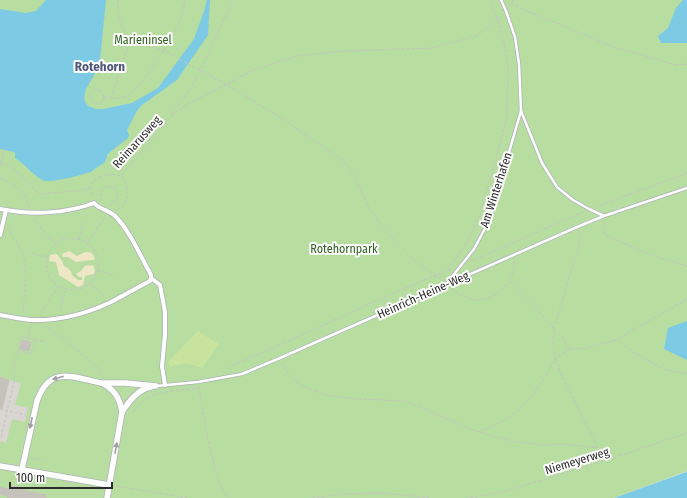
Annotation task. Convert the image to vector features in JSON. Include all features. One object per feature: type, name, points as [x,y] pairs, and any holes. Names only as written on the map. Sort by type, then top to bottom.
[{"type":"street","points":[[0,209],[29,212],[55,212],[84,207],[94,203],[99,208],[116,217],[126,231],[152,278],[160,285],[165,312],[165,335],[162,366],[166,385]]},
{"type":"street","points":[[0,235],[6,210]]},
{"type":"street","points":[[0,314],[34,320],[70,316],[91,310],[110,302],[150,281],[152,278]]},
{"type":"street","name":"Heinrich-Heine-Weg","points":[[22,469],[38,397],[49,381],[60,376],[67,376],[101,383],[125,383],[156,386]]},
{"type":"street","points":[[101,383],[114,393],[121,405],[122,412],[107,498]]},
{"type":"street","name":"Heinrich-Heine-Weg","points":[[122,412],[131,399],[140,391],[148,387],[156,386]]},
{"type":"street","points":[[0,466],[109,485]]},
{"type":"lane","name":"Am Winterhafen","points":[[447,284],[474,249],[489,221],[520,111],[519,64],[515,38],[501,0]]},
{"type":"lane","name":"Am Winterhafen","points":[[520,111],[542,163],[557,188],[573,200],[604,216]]},
{"type":"lane","name":"Heinrich-Heine-Weg","points":[[156,386],[198,382],[242,374],[577,227],[604,216],[687,188]]},
{"type":"path","points":[[118,0],[119,17],[122,27],[131,38],[165,51],[225,84],[280,117],[342,160],[351,170],[370,210],[391,238],[414,260],[462,296],[474,300],[487,299],[497,294],[510,282],[514,261],[513,255]]},
{"type":"path","points":[[103,98],[120,98],[132,92],[141,84],[165,51],[179,23],[185,0]]},
{"type":"path","name":"Reimarusweg","points":[[0,163],[8,165],[40,194],[83,190],[87,189],[96,179],[101,176],[111,174],[120,176],[163,127],[190,89],[200,71],[232,0]]},
{"type":"path","points":[[448,271],[468,241],[480,214],[507,117],[508,67],[504,42],[498,20],[489,0]]},
{"type":"path","points":[[170,116],[188,104],[254,70],[297,56],[346,51],[432,48],[476,36],[498,20],[513,0]]},
{"type":"path","points":[[511,3],[611,46],[676,65],[687,64]]},
{"type":"path","points":[[110,98],[131,38]]},
{"type":"path","points":[[97,90],[102,92],[103,98],[101,102],[96,104],[91,101],[90,96],[92,92],[97,90]]},
{"type":"path","points":[[0,167],[4,150]]},
{"type":"path","points":[[87,242],[109,212],[114,212],[125,205],[128,191],[124,179],[120,176]]},
{"type":"path","points":[[0,178],[16,186],[24,194],[28,202],[29,212],[55,244]]},
{"type":"path","points":[[90,186],[91,193]]},
{"type":"path","points":[[101,199],[100,193],[103,188],[109,186],[113,187],[118,196],[116,200],[110,203]]},
{"type":"path","points":[[604,216],[605,235],[653,256],[687,266]]},
{"type":"path","points":[[4,220],[25,260],[26,275],[22,319]]},
{"type":"path","points":[[79,239],[83,222]]},
{"type":"path","points":[[577,227],[581,238],[554,329],[552,344],[560,372],[598,448],[607,460]]},
{"type":"path","points":[[70,238],[87,242],[97,255],[98,271],[95,277],[84,288],[66,290],[58,286],[52,281],[46,266],[47,257],[50,250],[55,244],[70,238]]},
{"type":"path","points":[[31,253],[47,257]]},
{"type":"path","points":[[98,271],[114,275]]},
{"type":"path","points":[[510,282],[529,300],[561,336],[570,349]]},
{"type":"path","points":[[90,283],[110,302]]},
{"type":"path","points":[[27,341],[34,320],[58,286]]},
{"type":"path","points":[[61,308],[66,290]]},
{"type":"path","points":[[478,432],[496,425],[512,416],[524,404],[548,373],[556,358],[570,349],[587,348],[616,340],[687,299]]},
{"type":"path","points":[[34,320],[65,340],[96,366],[101,374]]},
{"type":"path","points":[[0,438],[14,382],[14,365],[21,337],[43,340]]},
{"type":"path","points":[[18,350],[31,354],[35,340]]},
{"type":"path","points":[[616,340],[633,352],[663,369],[687,374]]},
{"type":"path","points":[[280,358],[284,369],[295,382],[311,390],[337,397],[402,400],[478,432],[497,438],[543,445],[564,444],[598,448]]},
{"type":"path","points":[[134,412],[141,403],[150,396],[164,392],[199,388],[205,427],[216,472],[222,488],[228,498]]},
{"type":"path","points":[[0,409],[33,417]]},
{"type":"path","name":"Niemeyerweg","points":[[470,498],[506,491],[607,460],[687,433]]},
{"type":"path","points":[[24,457],[42,460]]},
{"type":"path","points":[[34,493],[36,480]]},
{"type":"path","points":[[109,485],[186,498]]},
{"type":"path","points":[[312,498],[344,494],[382,493],[431,498]]},
{"type":"green space","name":"Rotehornpark","points":[[0,0],[687,0],[687,471],[614,498],[0,498]]},
{"type":"green space","points":[[198,331],[219,344],[202,368],[186,364],[179,364],[170,367],[168,362]]},
{"type":"sand","points":[[69,251],[77,256],[89,252],[95,258],[94,260],[76,262],[68,257],[63,257],[62,254]]},
{"type":"sand","points":[[57,254],[64,266],[69,269],[72,275],[78,280],[82,280],[82,277],[79,277],[76,274],[85,266],[93,265],[95,270],[94,274],[85,276],[83,285],[78,287],[59,275],[56,262],[49,261],[50,255]]},
{"type":"shaded area","points":[[9,380],[21,383],[15,405],[28,408],[25,422],[12,419],[6,443],[0,441],[0,403]]},
{"type":"water","points":[[46,0],[106,0],[100,60],[97,70],[86,89],[84,98],[88,106],[96,109],[103,109],[132,103],[158,88],[194,39],[207,0],[210,0],[208,35],[177,80],[142,105],[137,111],[127,130],[129,135],[128,138],[107,155],[104,163],[91,172],[51,181],[42,180],[39,178],[15,158],[14,152],[0,149],[0,9],[26,13],[36,11]]},
{"type":"water","points":[[683,0],[687,0],[687,43],[661,43],[658,36],[668,28],[676,8]]},
{"type":"water","points":[[687,321],[687,360],[664,349],[668,328]]},
{"type":"water","points":[[687,471],[687,498],[614,498],[686,472]]},
{"type":"building","points":[[22,340],[31,342],[29,351],[20,349]]},
{"type":"building","points":[[0,377],[9,380],[2,409],[0,408]]},
{"type":"building","points":[[13,486],[19,487],[26,491],[46,495],[46,498],[8,498],[0,494],[0,487],[8,489]]},
{"type":"district","name":"Rotehorn","points":[[100,66]]},
{"type":"park label","name":"Marieninsel","points":[[143,40]]}]
